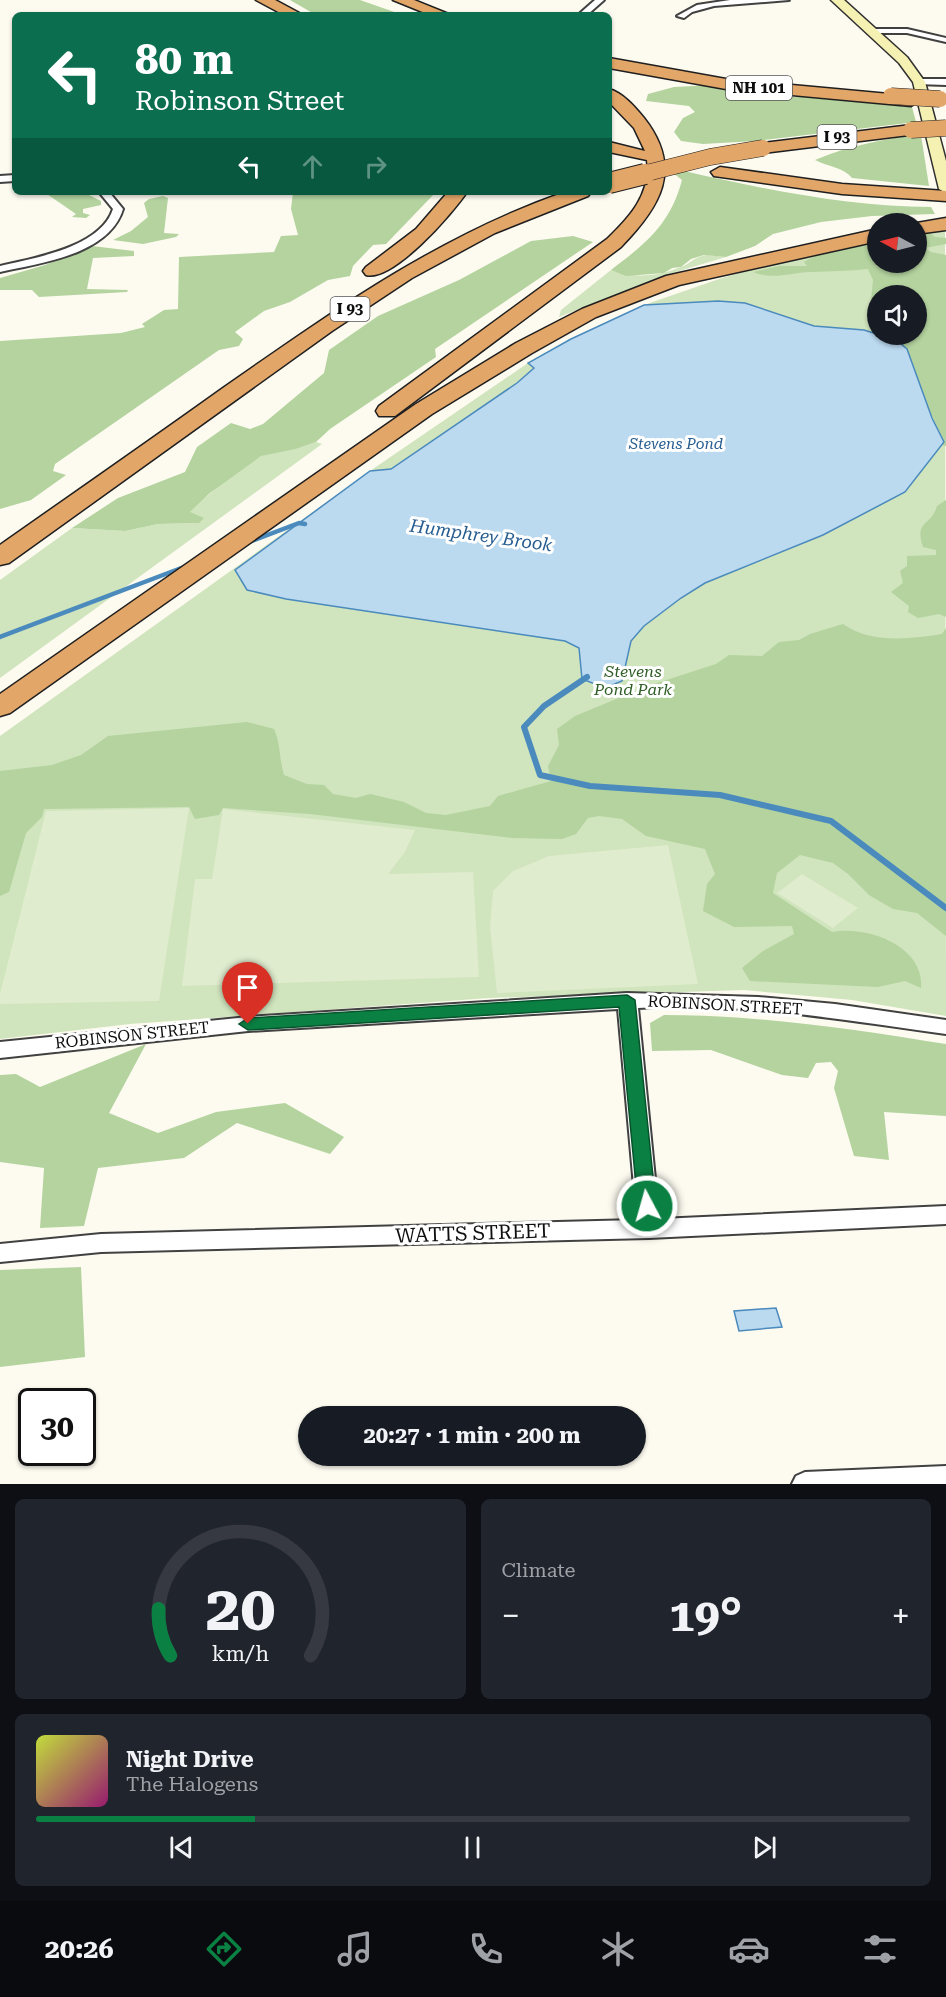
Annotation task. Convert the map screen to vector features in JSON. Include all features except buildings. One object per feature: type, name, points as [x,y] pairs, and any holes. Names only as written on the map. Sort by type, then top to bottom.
[{"type":"highway","points":[[263,0],[289,12]]},
{"type":"highway","points":[[381,0],[414,12]]},
{"type":"highway","points":[[400,0],[435,12]]},
{"type":"highway","name":"NH 101","points":[[612,64],[716,82],[820,94],[910,101],[944,100]]},
{"type":"highway","points":[[820,94],[944,100]]},
{"type":"highway","points":[[0,707],[141,606],[345,453],[614,243],[636,219],[650,199],[656,180],[656,153],[646,130],[623,104],[612,96]]},
{"type":"highway","name":"I 93","points":[[612,182],[687,163],[763,148],[911,130],[946,128]]},
{"type":"highway","points":[[612,148],[720,172],[830,188],[942,194]]},
{"type":"highway","points":[[142,457],[359,281],[423,233],[455,195]]},
{"type":"highway","name":"I 93","points":[[0,557],[363,300],[436,253],[514,216],[573,195]]},
{"type":"highway","points":[[927,226],[943,224]]},
{"type":"highway","points":[[345,453],[524,348],[589,313],[673,280],[867,238]]},
{"type":"street","points":[[586,12],[600,0]]},
{"type":"street","points":[[681,16],[691,7],[707,3],[785,0]]},
{"type":"street","points":[[837,0],[903,60],[919,82],[942,194]]},
{"type":"street","points":[[871,31],[907,31],[946,40]]},
{"type":"street","points":[[919,82],[946,82]]},
{"type":"street","points":[[0,269],[71,249],[107,230],[116,220],[118,209],[106,195]]},
{"type":"street","points":[[627,1000],[650,1229]]},
{"type":"street","name":"ROBINSON STREET","points":[[0,1050],[248,1024],[627,1000],[758,1004],[835,1011],[946,1028]]},
{"type":"street","name":"WATTS STREET","points":[[0,1253],[101,1243],[650,1229],[946,1215]]},
{"type":"street","points":[[805,1484],[946,1478]]},
{"type":"green space","points":[[290,0],[360,0],[394,12],[311,12]]},
{"type":"green space","points":[[714,85],[760,96],[802,97],[912,107],[916,122],[756,141],[703,144],[681,141],[674,132],[683,118],[695,112],[689,106],[646,101],[648,94],[674,87]]},
{"type":"green space","points":[[921,135],[929,186],[852,178],[840,169],[815,160],[867,143]]},
{"type":"green space","points":[[684,171],[775,190],[838,200],[931,207],[935,214],[867,213],[867,217],[821,222],[773,234],[755,246],[726,257],[704,255],[664,273],[626,276],[611,270],[646,242],[671,209],[682,180],[673,173]]},
{"type":"green space","points":[[48,195],[89,195],[101,201],[101,205],[83,209],[83,213],[90,215],[86,218],[72,217],[76,214]]},
{"type":"green space","points":[[293,195],[433,195],[386,244],[373,245],[353,266],[350,276],[328,280],[290,302],[264,311],[235,332],[243,339],[239,346],[219,350],[55,464],[53,471],[66,475],[31,500],[0,509],[0,341],[121,333],[145,327],[142,324],[164,310],[178,309],[179,257],[274,252],[281,236],[298,235],[291,209]]},
{"type":"green space","points":[[163,196],[168,198],[164,233],[179,234],[176,237],[143,244],[113,240],[131,231],[148,217],[144,203],[149,199]]},
{"type":"green space","name":"Stevens Pond Park","points":[[945,231],[946,1016],[852,1000],[744,990],[489,998],[130,1024],[0,1039],[0,736],[370,471],[528,363],[571,339],[644,305],[722,278],[785,260],[867,243],[867,273],[927,273],[927,234]]},
{"type":"green space","points":[[927,233],[946,238],[946,244],[927,248]]},
{"type":"green space","points":[[573,236],[593,242],[435,349],[436,357],[330,429],[316,442],[261,456],[210,493],[190,512],[204,518],[199,523],[158,524],[125,531],[72,528],[118,498],[185,472],[197,447],[231,423],[250,429],[263,424],[324,373],[329,350],[378,316],[459,280],[531,241]]},
{"type":"green space","points":[[867,245],[867,269],[774,276],[753,272],[779,266],[807,266],[804,262],[820,254]]},
{"type":"green space","points":[[92,246],[134,251],[134,256],[93,258],[87,289],[128,290],[127,292],[39,297],[32,290],[0,290],[0,278],[45,265]]},
{"type":"green space","points":[[927,249],[946,255],[946,446],[941,445],[944,441],[898,345],[927,345],[927,285],[872,285],[870,273],[927,273]]},
{"type":"green space","points":[[706,255],[726,257],[669,274],[559,317],[561,310],[611,270],[628,275],[664,273]]},
{"type":"green space","points":[[316,442],[322,444],[0,678],[0,580],[72,528],[125,531],[158,524],[199,523],[190,512],[244,466],[267,454]]},
{"type":"green space","points":[[946,500],[946,617],[939,614],[918,618],[908,612],[909,606],[891,592],[903,583],[900,571],[907,566],[907,556],[936,555],[936,550],[923,547],[921,532],[937,506]]},
{"type":"green space","points":[[843,624],[866,635],[891,638],[942,634],[946,628],[946,936],[917,913],[893,909],[869,895],[833,863],[800,855],[777,873],[773,893],[832,932],[861,932],[877,936],[904,950],[914,961],[920,973],[921,988],[905,981],[878,987],[750,981],[742,968],[763,951],[794,934],[792,926],[734,927],[703,911],[707,884],[715,874],[705,849],[646,836],[622,819],[599,816],[588,818],[576,834],[562,839],[513,838],[310,814],[223,808],[219,815],[195,819],[189,807],[44,809],[42,817],[26,833],[9,892],[0,896],[0,771],[52,765],[81,755],[108,736],[247,722],[274,729],[284,775],[307,784],[324,785],[333,794],[356,798],[370,794],[404,802],[426,813],[446,815],[490,806],[498,796],[551,781],[548,766],[559,745],[557,729],[575,716],[648,686],[716,664],[729,655],[762,656],[779,642],[799,640],[810,634]]},
{"type":"green space","points":[[189,808],[159,1001],[0,1004],[0,994],[46,811]]},
{"type":"green space","points":[[223,809],[415,830],[405,852],[388,874],[473,872],[479,977],[182,986],[195,879],[212,879]]},
{"type":"green space","points":[[668,845],[698,984],[497,993],[490,926],[493,891],[513,871],[549,856]]},
{"type":"green space","points":[[802,874],[858,908],[833,928],[777,893]]},
{"type":"green space","points":[[664,1015],[770,1020],[946,1044],[946,1116],[884,1112],[889,1160],[854,1156],[834,1088],[838,1071],[831,1062],[816,1063],[808,1078],[782,1075],[711,1050],[652,1051],[650,1023]]},
{"type":"green space","points":[[146,1044],[109,1113],[158,1133],[216,1112],[285,1103],[344,1137],[330,1154],[237,1123],[184,1158],[98,1168],[84,1226],[40,1228],[44,1168],[0,1162],[0,1075],[16,1074],[40,1087]]},
{"type":"green space","points":[[81,1267],[85,1357],[0,1367],[0,1270]]},
{"type":"water","name":"Stevens Pond","points":[[718,301],[745,303],[814,326],[867,331],[867,345],[902,345],[907,349],[932,418],[944,442],[905,492],[823,535],[705,583],[681,598],[644,626],[631,641],[622,681],[605,688],[582,679],[579,648],[565,641],[286,599],[247,590],[235,570],[370,471],[391,469],[517,383],[534,368],[528,363],[571,339],[644,305]]},
{"type":"water","points":[[776,1308],[782,1327],[739,1331],[734,1311]]},
{"type":"waterway","name":"Humphrey Brook","points":[[249,542],[299,523],[305,524]]},
{"type":"waterway","name":"Humphrey Brook","points":[[0,637],[184,567]]},
{"type":"waterway","name":"Humphrey Brook","points":[[587,677],[544,706],[524,727],[540,775],[590,786],[720,795],[831,821],[946,908]]},
{"type":"route","points":[[248,1024],[627,1000],[647,1206]]}]
